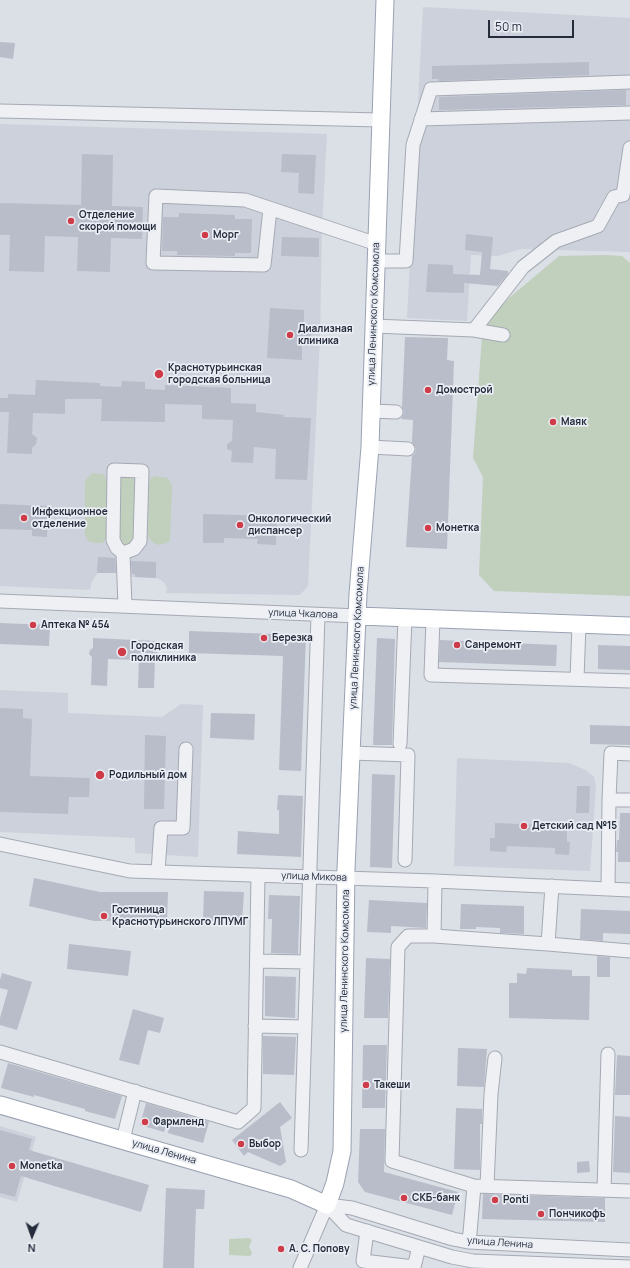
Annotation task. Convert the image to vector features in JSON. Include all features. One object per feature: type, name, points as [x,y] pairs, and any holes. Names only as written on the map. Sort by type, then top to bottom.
[{"type":"main road","name":"улица Ленинского Комсомола","points":[[327,1205],[342,1151],[351,753],[358,616],[370,447],[385,0]]},
{"type":"main road","name":"улица Чкалова","points":[[358,616],[630,626]]},
{"type":"main road","name":"улица Ленина","points":[[0,1105],[291,1189],[327,1205]]},
{"type":"street","points":[[376,261],[406,260],[413,145],[431,88],[630,82]]},
{"type":"street","points":[[0,110],[380,120]]},
{"type":"street","points":[[421,119],[630,113]]},
{"type":"street","points":[[474,330],[523,266],[556,241],[598,226],[614,197],[623,195],[630,148]]},
{"type":"street","points":[[270,209],[264,266],[153,263],[156,196],[245,200],[376,244]]},
{"type":"street","points":[[373,326],[474,330],[503,335]]},
{"type":"street","points":[[371,411],[396,412]]},
{"type":"street","points":[[370,447],[408,449]]},
{"type":"street","points":[[123,553],[134,549],[140,541],[142,471],[114,470],[113,540],[117,548],[123,553],[124,606]]},
{"type":"street","name":"улица Чкалова","points":[[0,601],[358,616]]},
{"type":"street","points":[[301,1150],[318,615]]},
{"type":"street","points":[[400,744],[405,618]]},
{"type":"street","points":[[433,619],[431,675],[630,681]]},
{"type":"street","points":[[577,679],[579,624]]},
{"type":"street","points":[[158,872],[161,828],[182,828],[186,748]]},
{"type":"street","points":[[351,753],[408,755],[405,860]]},
{"type":"street","points":[[608,888],[611,753],[630,754]]},
{"type":"street","points":[[609,800],[630,800]]},
{"type":"street","name":"улица Микова","points":[[0,844],[130,871],[310,876],[630,890]]},
{"type":"street","points":[[0,1052],[238,1122],[254,1108],[258,875]]},
{"type":"street","points":[[434,936],[435,881]]},
{"type":"street","points":[[548,944],[552,886]]},
{"type":"street","points":[[630,951],[434,936],[408,936],[398,947],[392,1161],[474,1186],[630,1191]]},
{"type":"street","points":[[256,961],[307,962]]},
{"type":"street","points":[[256,1026],[305,1027]]},
{"type":"street","points":[[604,1190],[608,1054]]},
{"type":"street","points":[[487,1186],[491,1094],[495,1058]]},
{"type":"street","points":[[123,1140],[135,1091]]},
{"type":"street","points":[[468,1242],[474,1186]]},
{"type":"street","name":"улица Ленина","points":[[327,1205],[346,1225],[452,1257],[492,1265],[630,1267]]},
{"type":"street","name":"улица Ленина","points":[[327,1205],[352,1208],[468,1242],[630,1250]]},
{"type":"street","name":"улица Ленинского Комсомола","points":[[300,1268],[327,1205]]},
{"type":"street","points":[[366,1231],[363,1261],[414,1268],[418,1247]]},
{"type":"shaded area","points":[[423,7],[630,18],[630,252],[521,249],[498,256],[471,255],[467,321],[407,318]]},
{"type":"shaded area","name":"Краснотурьинская городская больница","points":[[0,124],[327,134],[322,227],[320,338],[308,586],[300,595],[166,593],[167,588],[161,580],[156,578],[123,576],[118,573],[98,573],[92,581],[90,590],[0,586]]},
{"type":"shaded area","name":"Родильный дом","points":[[0,690],[68,693],[68,713],[162,717],[181,704],[203,705],[198,857],[135,853],[135,838],[0,832]]},
{"type":"shaded area","name":"Детский сад №15","points":[[457,758],[569,763],[586,770],[594,777],[596,786],[590,871],[454,866]]},
{"type":"shaded area","name":"Monetka","points":[[0,1126],[36,1137],[17,1202],[0,1197]]},
{"type":"green space","name":"Маяк","points":[[559,256],[622,256],[630,263],[630,596],[494,591],[479,575],[483,477],[473,458],[482,337],[487,320],[509,298]]},
{"type":"green space","points":[[92,473],[103,474],[108,482],[108,537],[102,543],[88,541],[85,535],[85,481]]},
{"type":"green space","points":[[134,474],[136,481],[136,533],[132,543],[126,545],[120,541],[119,478],[121,475]]},
{"type":"green space","points":[[156,476],[168,478],[172,486],[170,541],[160,545],[152,542],[148,536],[149,483],[151,478]]},
{"type":"green space","points":[[249,1238],[252,1240],[249,1247],[252,1253],[250,1256],[229,1255],[229,1239]]},
{"type":"building","points":[[0,42],[15,43],[13,59],[0,57]]},
{"type":"building","points":[[589,62],[589,75],[439,81],[438,79],[432,79],[432,66]]},
{"type":"building","points":[[626,90],[626,105],[439,110],[439,97]]},
{"type":"building","name":"Отделение скорой помощи","points":[[82,154],[113,155],[112,206],[143,207],[142,239],[111,238],[110,272],[77,271],[78,237],[45,236],[44,272],[9,271],[10,235],[0,235],[0,203],[81,205]]},
{"type":"building","points":[[282,154],[316,155],[314,194],[298,193],[299,173],[281,172]]},
{"type":"building","name":"Морг","points":[[179,213],[235,215],[235,219],[252,219],[251,253],[235,253],[235,256],[177,255],[177,251],[162,251],[163,217],[179,217]]},
{"type":"building","points":[[466,234],[493,237],[490,269],[508,271],[508,274],[498,286],[464,283],[464,293],[426,292],[428,264],[453,265],[453,274],[480,275],[482,252],[465,250]]},
{"type":"building","points":[[282,237],[319,238],[319,257],[281,256]]},
{"type":"building","name":"Диализная клиника","points":[[270,308],[304,310],[304,324],[312,324],[310,346],[302,346],[302,360],[267,358]]},
{"type":"building","name":"Домострой","points":[[405,337],[448,338],[447,360],[454,361],[447,549],[406,547],[412,456],[416,449],[412,442],[413,420],[401,419],[404,413],[402,407]]},
{"type":"building","points":[[36,380],[100,383],[100,386],[121,387],[122,381],[145,382],[145,389],[165,390],[165,385],[231,388],[231,403],[256,404],[256,412],[284,415],[283,417],[311,418],[307,480],[275,479],[276,449],[254,447],[253,463],[231,462],[232,451],[227,449],[227,444],[232,441],[233,420],[202,419],[202,405],[165,404],[165,422],[101,421],[102,399],[65,399],[65,414],[33,413],[32,434],[37,438],[36,444],[32,448],[32,454],[7,453],[9,412],[0,412],[0,398],[8,398],[8,394],[35,395]]},
{"type":"building","name":"Инфекционное отделение","points":[[0,504],[48,506],[47,537],[32,536],[32,530],[0,529]]},
{"type":"building","name":"Онкологический диспансер","points":[[203,514],[277,516],[276,545],[257,544],[258,539],[224,538],[224,543],[203,543]]},
{"type":"building","points":[[98,557],[115,558],[116,573],[97,573]]},
{"type":"building","points":[[131,561],[156,562],[156,578],[135,577],[135,574],[132,574]]},
{"type":"building","points":[[0,623],[50,625],[49,646],[0,644]]},
{"type":"building","points":[[189,631],[306,635],[301,771],[279,770],[283,656],[189,653]]},
{"type":"building","points":[[93,638],[156,641],[156,651],[158,653],[158,657],[155,660],[154,688],[138,688],[139,660],[108,659],[107,686],[91,685],[92,657],[89,654],[90,650],[93,648]]},
{"type":"building","points":[[377,638],[395,639],[392,745],[373,745]]},
{"type":"building","points":[[440,640],[557,645],[556,666],[439,662]]},
{"type":"building","points":[[598,645],[630,646],[630,670],[598,669]]},
{"type":"building","points":[[0,708],[23,709],[23,718],[32,719],[30,776],[90,778],[89,797],[69,797],[68,814],[0,812]]},
{"type":"building","points":[[211,713],[255,714],[254,740],[210,738]]},
{"type":"building","points":[[590,725],[630,726],[630,745],[590,744]]},
{"type":"building","points":[[145,735],[166,736],[164,809],[144,809]]},
{"type":"building","points":[[372,774],[395,775],[392,868],[370,867]]},
{"type":"building","points":[[577,786],[590,786],[589,813],[576,813]]},
{"type":"building","points":[[278,795],[303,796],[301,857],[237,854],[238,831],[279,834],[279,810],[277,810]]},
{"type":"building","points":[[620,813],[630,813],[630,862],[618,862],[618,852],[616,852],[617,840],[619,840]]},
{"type":"building","points":[[495,823],[567,826],[567,842],[570,842],[569,855],[555,854],[555,848],[507,846],[506,852],[490,851],[490,838],[495,838]]},
{"type":"building","points":[[34,878],[100,892],[168,892],[167,920],[94,921],[29,906]]},
{"type":"building","points":[[204,891],[244,892],[242,923],[203,921]]},
{"type":"building","points":[[269,895],[300,896],[298,954],[271,953],[272,919],[268,919]]},
{"type":"building","points":[[369,900],[427,903],[426,928],[391,926],[391,933],[367,932]]},
{"type":"building","points":[[461,904],[524,906],[524,934],[500,933],[500,928],[476,927],[476,929],[460,929]]},
{"type":"building","points":[[581,909],[630,911],[630,934],[603,933],[603,941],[580,939]]},
{"type":"building","points":[[69,944],[131,951],[128,976],[67,969]]},
{"type":"building","points":[[597,956],[610,957],[610,977],[597,977]]},
{"type":"building","points":[[366,958],[390,959],[388,1018],[364,1018]]},
{"type":"building","points":[[527,968],[572,970],[572,976],[590,976],[589,1020],[509,1018],[509,983],[517,983],[517,973],[526,974]]},
{"type":"building","points":[[2,973],[32,982],[17,1030],[0,1025],[0,1018],[8,990],[0,988]]},
{"type":"building","points":[[265,976],[296,977],[295,1018],[265,1016]]},
{"type":"building","points":[[133,1009],[164,1018],[160,1033],[148,1030],[139,1065],[119,1060]]},
{"type":"building","points":[[263,1036],[296,1037],[294,1075],[263,1074]]},
{"type":"building","points":[[363,1045],[387,1045],[385,1108],[362,1108]]},
{"type":"building","points":[[458,1048],[487,1049],[484,1087],[457,1086]]},
{"type":"building","points":[[617,1055],[630,1056],[630,1095],[615,1095]]},
{"type":"building","points":[[8,1063],[122,1096],[115,1119],[34,1095],[34,1097],[1,1088]]},
{"type":"building","points":[[280,1102],[292,1118],[280,1127],[286,1162],[280,1166],[248,1152],[244,1156],[232,1140]]},
{"type":"building","points":[[146,1103],[209,1122],[203,1143],[168,1133],[169,1127],[166,1126],[164,1132],[140,1125]]},
{"type":"building","points":[[456,1108],[482,1109],[482,1124],[480,1124],[480,1170],[454,1169]]},
{"type":"building","points":[[615,1116],[630,1117],[630,1173],[613,1172]]},
{"type":"building","points":[[360,1129],[385,1129],[384,1172],[458,1192],[452,1215],[365,1192],[358,1182]]},
{"type":"building","points":[[0,1130],[32,1139],[29,1150],[149,1185],[141,1212],[21,1176],[15,1197],[0,1193]]},
{"type":"building","points":[[589,1161],[590,1172],[577,1173],[577,1162]]},
{"type":"building","points":[[166,1188],[205,1190],[204,1209],[196,1209],[194,1268],[163,1268]]},
{"type":"building","points":[[483,1194],[605,1198],[605,1222],[482,1219]]},
{"type":"place","name":"Отделение скорой помощи","points":[[71,221]]},
{"type":"place","name":"Морг","points":[[205,235]]},
{"type":"place","name":"Диализная клиника","points":[[290,335]]},
{"type":"place","name":"Краснотурьинская городская больница","points":[[159,374]]},
{"type":"place","name":"Домострой","points":[[428,390]]},
{"type":"place","name":"Маяк","points":[[553,422]]},
{"type":"place","name":"Инфекционное отделение","points":[[24,518]]},
{"type":"place","name":"Онкологический диспансер","points":[[240,525]]},
{"type":"place","name":"Монетка","points":[[428,528]]},
{"type":"place","name":"Аптека № 454","points":[[33,625]]},
{"type":"place","name":"Березка","points":[[264,638]]},
{"type":"place","name":"Санремонт","points":[[457,645]]},
{"type":"place","name":"Городская поликлиника","points":[[122,652]]},
{"type":"place","name":"Родильный дом","points":[[100,775]]},
{"type":"place","name":"Детский сад №15","points":[[524,826]]},
{"type":"place","name":"Гостиница Краснотурьинского ЛПУМГ","points":[[104,916]]},
{"type":"place","name":"Такеши","points":[[366,1085]]},
{"type":"place","name":"Фармленд","points":[[145,1122]]},
{"type":"place","name":"Выбор","points":[[241,1144]]},
{"type":"place","name":"Monetka","points":[[12,1166]]},
{"type":"place","name":"СКБ-банк","points":[[404,1198]]},
{"type":"place","name":"Ponti","points":[[495,1200]]},
{"type":"place","name":"Пончикофъ","points":[[541,1214]]},
{"type":"place","name":"А. С. Попову","points":[[281,1249]]}]
